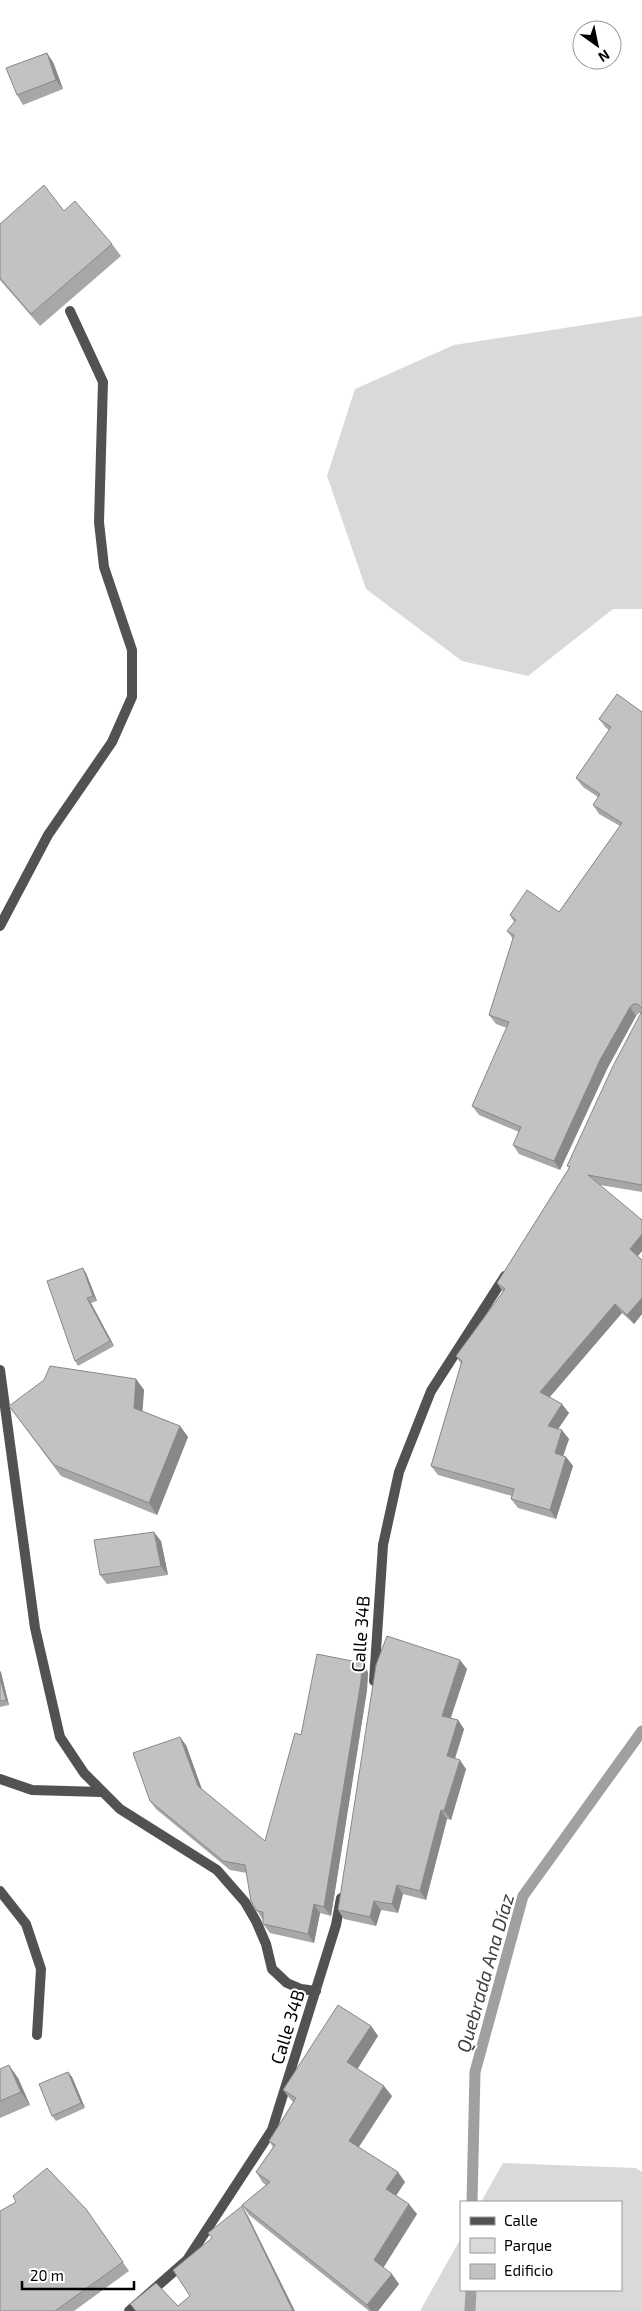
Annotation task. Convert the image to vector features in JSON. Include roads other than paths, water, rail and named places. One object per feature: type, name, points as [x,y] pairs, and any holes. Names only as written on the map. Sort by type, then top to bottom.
[{"type":"street","points":[[0,926],[48,835],[112,742],[132,697],[132,650],[104,567],[99,522],[103,382],[70,311]]},
{"type":"street","name":"Calle 34B","points":[[374,1691],[383,1545],[399,1472],[431,1391],[510,1268]]},
{"type":"street","points":[[0,1370],[35,1628],[60,1737],[84,1772],[101,1792],[120,1809],[216,1870],[232,1885],[249,1908],[266,1944],[272,1969],[287,1983],[300,1989],[316,1991]]},
{"type":"street","points":[[0,1778],[32,1790],[101,1792]]},
{"type":"street","name":"Calle 34B","points":[[129,2311],[187,2260],[272,2130],[336,1925],[342,1886]]},
{"type":"street","points":[[0,1891],[26,1924],[42,1969],[37,2034]]},
{"type":"waterway","name":"Quebrada Ana Díaz","points":[[472,2201],[475,2072],[523,1896],[642,1731]]},
{"type":"waterway","name":"Quebrada Ana Díaz","points":[[470,2311],[471,2291]]}]
